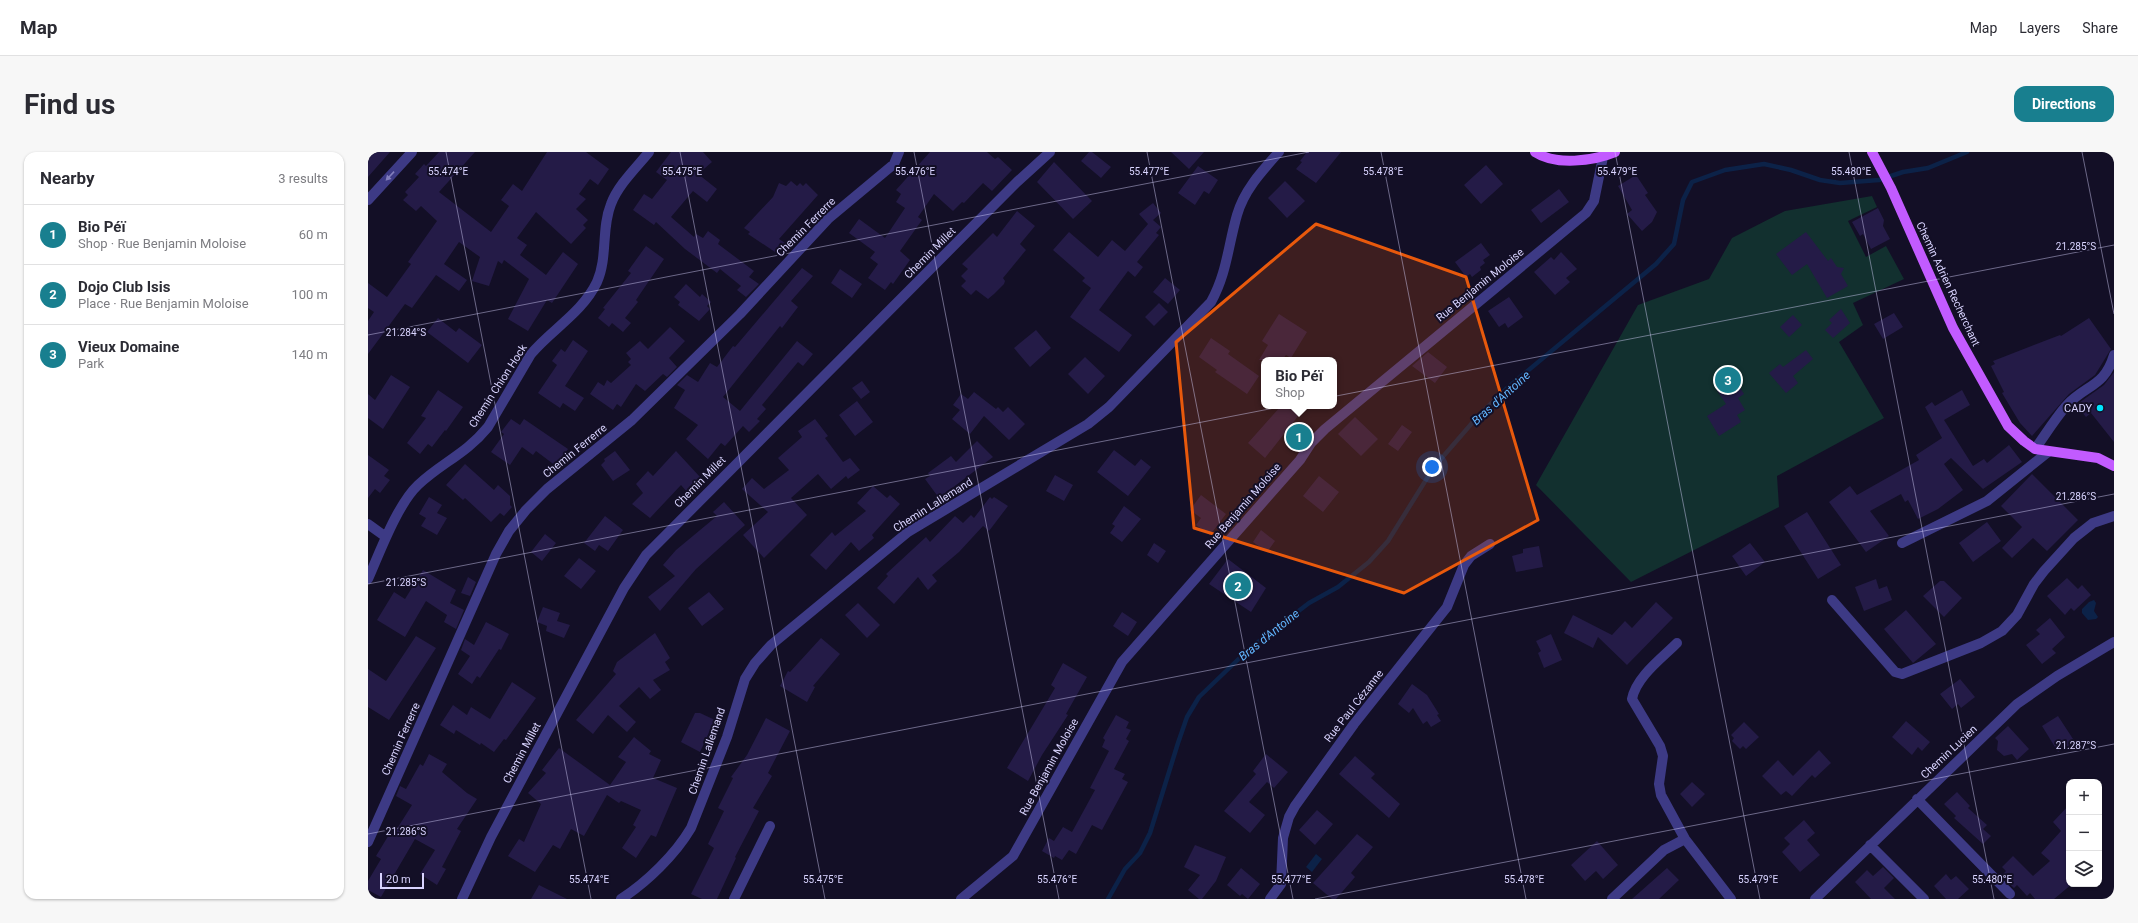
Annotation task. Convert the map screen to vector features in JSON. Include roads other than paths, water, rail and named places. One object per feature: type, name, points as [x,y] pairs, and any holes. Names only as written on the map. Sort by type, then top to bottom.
[{"type":"main road","points":[[1535,152],[1558,159],[1580,160],[1603,157],[1615,152]]},
{"type":"main road","name":"Chemin Adrien Recherchant","points":[[1872,152],[1891,188],[1953,328],[2008,426],[2035,449],[2098,458],[2114,466]]},
{"type":"street","points":[[368,200],[412,152]]},
{"type":"street","name":"Chemin Chion Hock","points":[[368,578],[386,537],[409,496],[418,485],[461,454],[479,438],[488,427],[531,354],[583,304],[597,282],[601,270],[611,203],[649,152]]},
{"type":"street","name":"Chemin Ferrerre","points":[[368,842],[496,554],[513,526],[526,510],[547,489],[632,420],[740,314],[828,219],[894,164],[899,152]]},
{"type":"street","name":"Chemin Millet","points":[[462,899],[491,837],[624,588],[646,555],[1006,194],[1050,152]]},
{"type":"street","name":"Chemin Lallemand","points":[[620,899],[646,879],[683,842],[691,828],[727,737],[737,697],[745,679],[756,663],[772,645],[908,532],[1088,424],[1109,407],[1211,302],[1219,288],[1225,270],[1237,215],[1245,196],[1257,177],[1279,152]]},
{"type":"street","name":"Rue Benjamin Moloise","points":[[961,899],[1013,856],[1122,662],[1300,460],[1311,443],[1324,428],[1586,213],[1594,201],[1603,157]]},
{"type":"street","points":[[2035,449],[2067,405],[2103,378],[2114,355]]},
{"type":"street","points":[[1902,542],[1987,501],[2048,452]]},
{"type":"street","points":[[1832,600],[1895,672],[1902,674],[1981,643],[2002,631],[2017,615],[2034,584],[2044,571],[2074,538],[2093,523],[2114,516]]},
{"type":"street","points":[[368,524],[386,537]]},
{"type":"street","name":"Rue Paul Cézanne","points":[[1270,899],[1281,884],[1283,838],[1289,817],[1295,806],[1354,724],[1447,607],[1464,565],[1471,556],[1490,544]]},
{"type":"street","name":"Chemin Lucien","points":[[1815,899],[2017,704],[2057,676],[2114,642]]},
{"type":"street","points":[[1677,643],[1640,682],[1632,699],[1660,746],[1663,756],[1659,784],[1661,795],[1685,839],[1731,899]]},
{"type":"street","points":[[1917,799],[2010,894]]},
{"type":"street","points":[[734,899],[770,826]]},
{"type":"street","points":[[1612,899],[1664,850],[1685,839]]},
{"type":"street","points":[[1870,845],[1924,899]]},
{"type":"water","points":[[2094,600],[2096,603],[2094,611],[2098,617],[2096,619],[2088,620],[2082,613],[2082,609],[2089,602]]},
{"type":"water","points":[[1316,854],[1322,859],[1312,872],[1306,867]]},
{"type":"waterway","name":"Bras d'Antoine","points":[[1108,899],[1125,869],[1140,853],[1150,833],[1187,717],[1199,697],[1249,649],[1309,603],[1338,587],[1369,562],[1388,541],[1434,467],[1479,415],[1507,388],[1656,264],[1674,244],[1683,200],[1692,182],[1725,170],[1764,164],[1791,170],[1820,180],[1840,183],[1879,180],[1903,172],[1928,168],[1967,152]]},
{"type":"place","name":"Vieux Domaine","points":[[1728,380]]},
{"type":"place","name":"CADY","points":[[2100,408]]},
{"type":"place","name":"Bio Péï","points":[[1299,437]]},
{"type":"place","name":"Dojo Club Isis","points":[[1238,586]]}]
